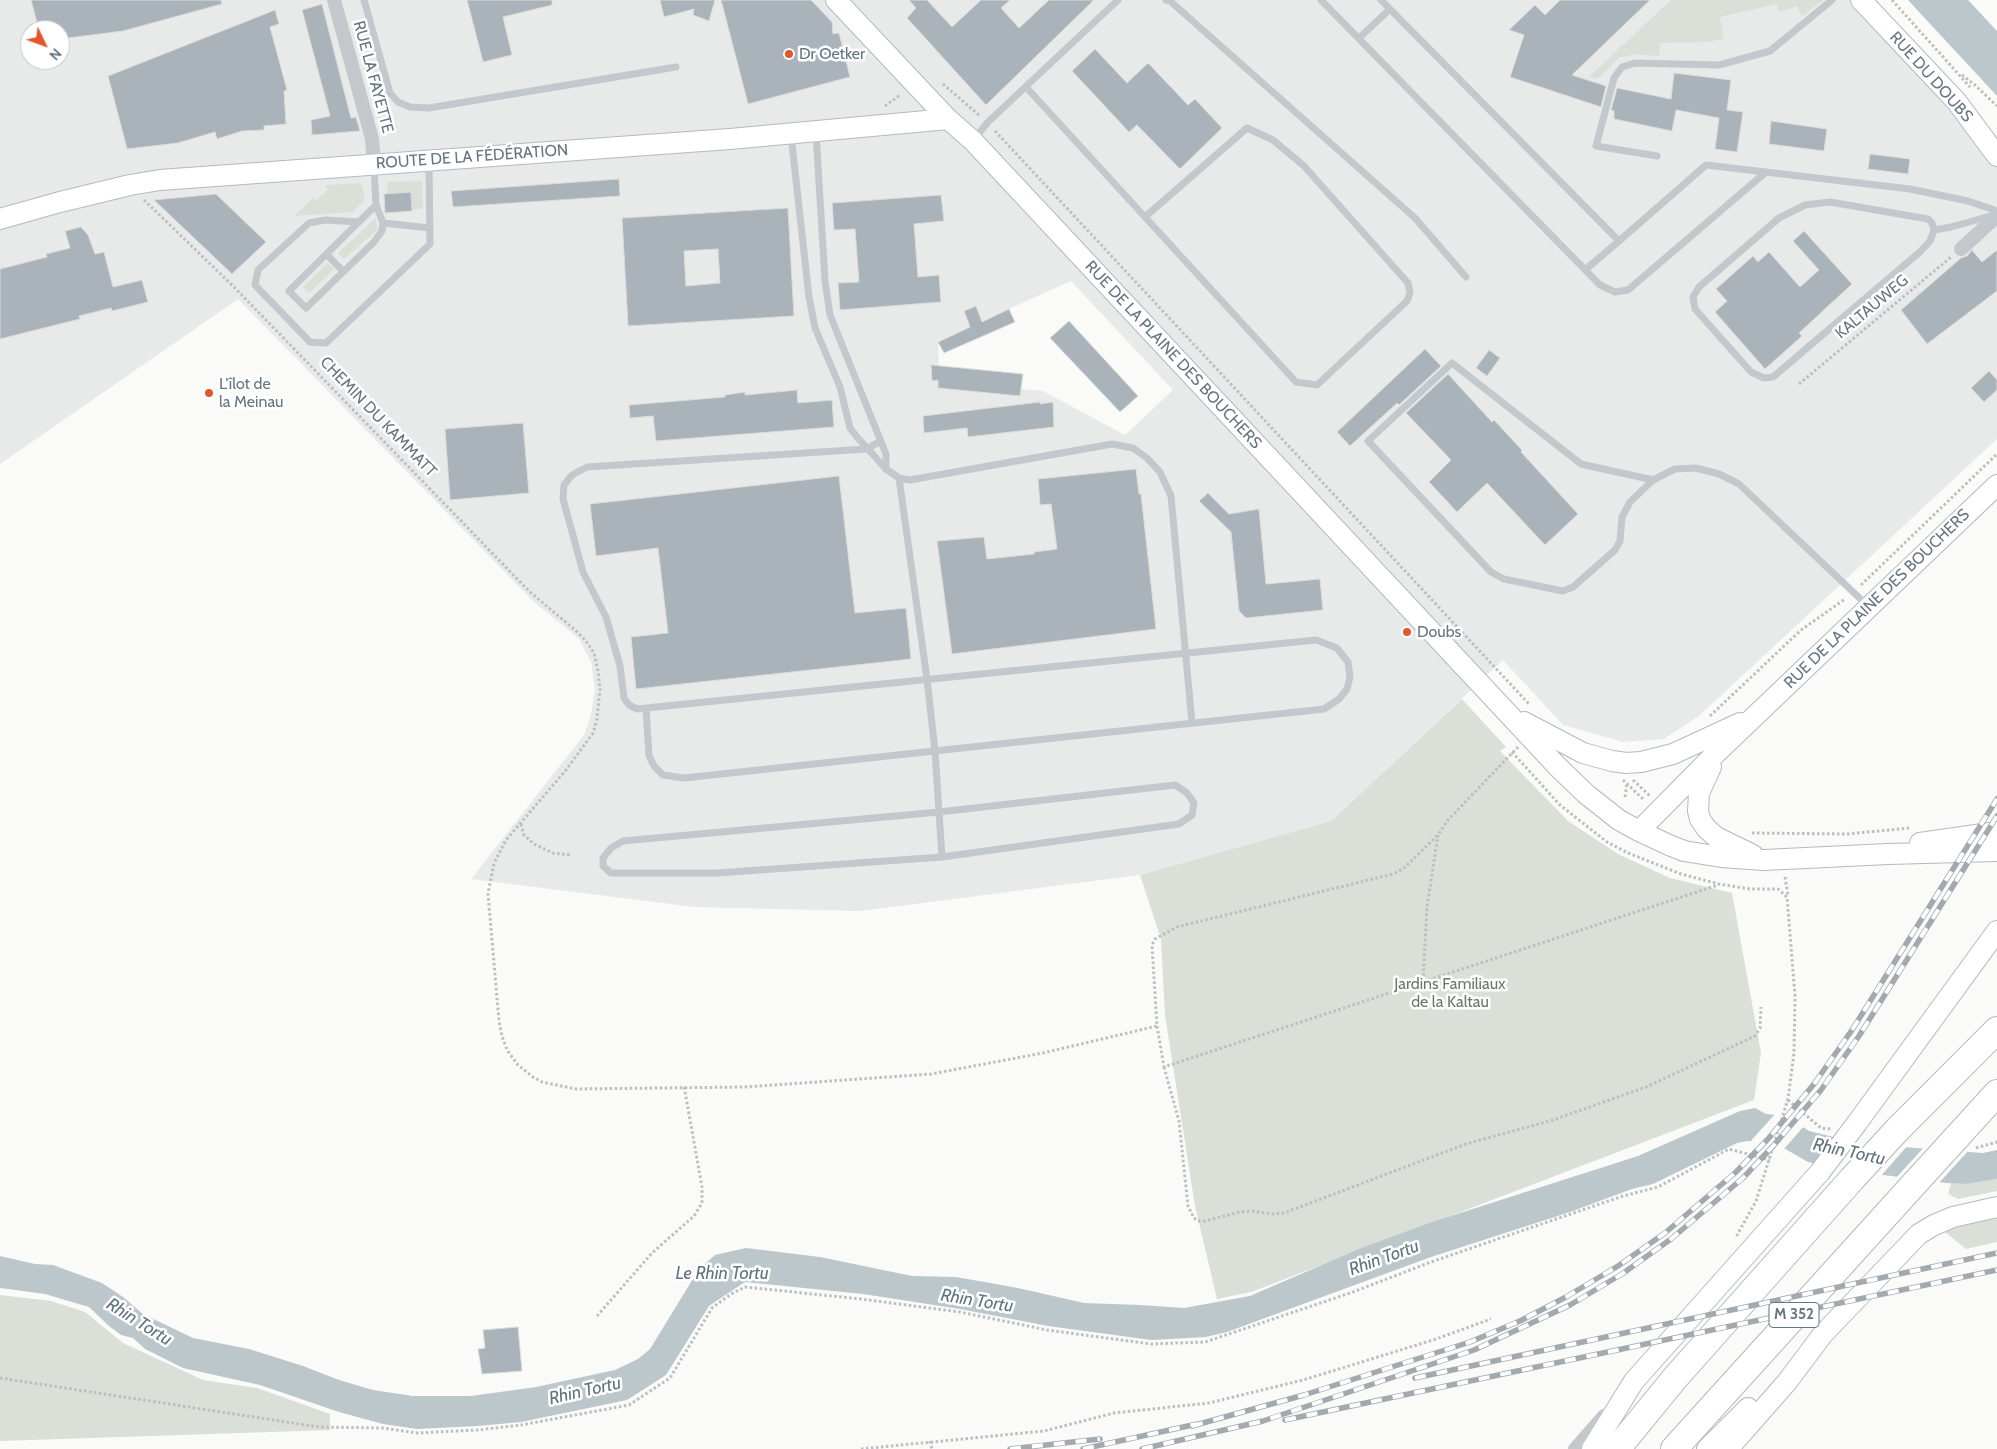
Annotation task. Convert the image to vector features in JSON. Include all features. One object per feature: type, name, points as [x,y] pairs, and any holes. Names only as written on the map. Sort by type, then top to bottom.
[{"type":"highway","name":"M 352","points":[[1617,1449],[1675,1378],[1852,1179],[1898,1129],[1997,1030]]},
{"type":"highway","name":"M 352","points":[[1674,1449],[1997,1092]]},
{"type":"street","name":"RUE LA FAYETTE","points":[[334,0],[372,139],[374,164]]},
{"type":"street","name":"RUE DE LA PLAINE DES BOUCHERS","points":[[836,0],[948,119],[973,141],[1507,713],[1586,794],[1619,820],[1639,831],[1997,485]]},
{"type":"street","name":"RUE DU DOUBS","points":[[1861,0],[1957,102],[1997,156]]},
{"type":"street","name":"ROUTE DE LA FÉDÉRATION","points":[[0,219],[60,202],[130,185],[160,180],[791,134],[948,119]]},
{"type":"street","points":[[1961,249],[1997,214]]},
{"type":"street","name":"RUE DE LA PLAINE DES BOUCHERS","points":[[1507,713],[1583,753],[1626,763],[1641,762],[1673,754],[1758,714]]},
{"type":"street","points":[[1758,714],[1713,764],[1703,782],[1697,800],[1700,819],[1710,832],[1724,842],[1764,860]]},
{"type":"street","points":[[1639,831],[1684,850],[1721,857],[1764,860],[1888,854],[1994,854]]},
{"type":"street","points":[[1888,854],[1918,844],[1997,832]]},
{"type":"street","points":[[1575,1449],[1820,1172],[1997,931]]},
{"type":"street","points":[[1707,1449],[1823,1334],[1919,1234],[1952,1217],[1997,1207]]},
{"type":"street","points":[[1728,1449],[1787,1382],[1823,1334]]},
{"type":"street","points":[[1592,1449],[1634,1381]]},
{"type":"lane","points":[[364,0],[390,93],[398,102],[410,107],[429,108],[676,67]]},
{"type":"lane","points":[[973,141],[987,123],[1118,0]]},
{"type":"lane","points":[[1166,0],[1170,1],[1415,218],[1466,277]]},
{"type":"lane","points":[[1321,0],[1600,285],[1614,292],[1628,290],[1766,172]]},
{"type":"lane","points":[[1381,0],[1619,241]]},
{"type":"lane","points":[[1657,156],[1596,146],[1614,78],[1622,67],[1635,63],[1718,65],[1770,51],[1832,0]]},
{"type":"lane","points":[[1359,38],[1390,9]]},
{"type":"lane","points":[[1026,87],[1296,382],[1317,385],[1406,301],[1410,293],[1408,283],[1304,166],[1273,140],[1247,128],[1145,217]]},
{"type":"lane","points":[[816,132],[825,281],[830,315],[886,454],[886,469]]},
{"type":"lane","points":[[791,134],[809,297],[815,328],[840,387],[850,428],[886,469],[899,478],[910,480],[1112,444],[1133,448],[1146,458],[1160,472],[1171,496],[1192,723]]},
{"type":"lane","points":[[359,222],[326,220],[309,223],[258,270],[255,285],[310,342],[326,343],[430,244],[429,160]]},
{"type":"lane","points":[[374,164],[376,206],[383,223],[382,231],[374,242],[306,308],[289,290],[376,206]]},
{"type":"lane","points":[[1585,270],[1706,165],[1910,189],[1968,201],[1997,214]]},
{"type":"lane","points":[[1830,202],[1928,219],[1932,223],[1934,230],[1930,241],[1922,251],[1773,378],[1764,378],[1751,372],[1695,309],[1693,297],[1699,287],[1779,218],[1806,205],[1830,202]]},
{"type":"lane","points":[[1934,230],[1997,214]]},
{"type":"lane","points":[[383,223],[430,228]]},
{"type":"lane","points":[[326,254],[343,271]]},
{"type":"lane","points":[[1653,480],[1581,464],[1452,363],[1368,441],[1491,572],[1504,579],[1563,590],[1573,587],[1615,550],[1620,541],[1622,517],[1630,502],[1653,480],[1675,468],[1696,468],[1719,474],[1739,484],[1869,607]]},
{"type":"lane","points":[[646,708],[649,756],[654,766],[664,775],[684,778],[1324,708],[1339,699],[1347,689],[1350,677],[1348,662],[1337,648],[1316,640],[927,679],[646,708],[637,709],[629,705],[624,698],[620,666],[606,617],[582,572],[564,499],[564,485],[572,475],[587,467],[867,449],[880,441]]},
{"type":"lane","points":[[899,478],[927,679],[935,751],[942,857]]},
{"type":"lane","points":[[1175,785],[1187,793],[1194,802],[1192,815],[1179,824],[942,857],[717,873],[611,873],[604,866],[603,858],[611,848],[623,841],[939,812],[1175,785]]},
{"type":"path","points":[[1892,0],[1959,72],[1972,90]]},
{"type":"path","points":[[1959,72],[1975,84],[1997,106]]},
{"type":"path","points":[[940,82],[987,123],[1532,706]]},
{"type":"path","name":"CHEMIN DU KAMMATT","points":[[130,185],[234,287],[530,592],[586,641],[594,653],[598,671],[599,704],[593,733],[566,770],[506,840],[494,863],[488,894],[499,1021],[507,1050],[518,1065],[542,1082],[576,1089],[684,1086],[745,1087],[931,1074],[1043,1053],[1157,1026]]},
{"type":"path","name":"KALTAUWEG","points":[[1800,384],[1961,249]]},
{"type":"path","points":[[1709,717],[1801,630],[1854,591],[1997,454]]},
{"type":"path","points":[[0,1378],[319,1427],[383,1428],[417,1432],[478,1430],[521,1425],[628,1405],[670,1378],[712,1308],[731,1294],[745,1287],[861,1299],[950,1311],[1047,1330],[1151,1344],[1205,1342],[1624,1196],[1658,1188],[1729,1149],[1770,1160],[1788,1099],[1794,1052],[1795,996],[1789,901],[1786,894],[1778,890],[1750,889],[1719,884],[1681,874],[1628,853],[1607,842],[1560,804],[1512,752]]},
{"type":"path","points":[[1507,758],[1447,822],[1438,835],[1403,869],[1393,874],[1177,927],[1155,939],[1152,945],[1157,1026],[1164,1067],[1180,1121],[1188,1206],[1194,1218],[1198,1221],[1206,1221],[1240,1212],[1252,1211],[1272,1214],[1284,1213],[1466,1144],[1553,1120],[1646,1087],[1755,1036],[1760,1028],[1761,1007]]},
{"type":"path","points":[[1625,797],[1629,776]]},
{"type":"path","points":[[520,824],[524,834],[534,844],[553,852],[572,855]]},
{"type":"path","points":[[1743,833],[1848,834],[1914,827]]},
{"type":"path","points":[[1423,981],[1427,907],[1438,835]]},
{"type":"path","points":[[1164,1067],[1366,1002],[1423,981],[1719,884]]},
{"type":"path","points":[[597,1316],[652,1254],[694,1216],[702,1203],[702,1187],[684,1086]]},
{"type":"path","points":[[860,1449],[1044,1431],[1114,1414],[1209,1402],[1344,1368],[1436,1339],[1491,1319]]},
{"type":"path","points":[[930,1441],[932,1449]]},
{"type":"shaded area","points":[[0,0],[1870,0],[1997,143],[1997,439],[1700,715],[1664,739],[1623,742],[1563,725],[1503,660],[1331,821],[1140,875],[860,911],[695,907],[471,879],[584,735],[591,715],[595,689],[591,662],[579,639],[534,602],[238,299],[0,464]],"holes":[[[1071,281],[1173,390],[1125,435],[1043,391],[939,382],[938,341]]]},
{"type":"green space","points":[[1671,0],[1823,0],[1802,16],[1797,6],[1779,12],[1777,4],[1720,17],[1724,39],[1707,42],[1660,43],[1659,56],[1631,54],[1630,56],[1620,57],[1598,78],[1591,78],[1591,75]]},
{"type":"green space","points":[[422,181],[423,208],[412,210],[411,192],[387,194],[388,182]]},
{"type":"green space","points":[[361,183],[365,199],[352,212],[294,216],[313,198],[316,200],[328,189],[325,185]]},
{"type":"green space","points":[[376,218],[377,230],[344,259],[338,253]]},
{"type":"green space","points":[[328,263],[334,269],[309,293],[303,287]]},
{"type":"green space","name":"Jardins Familiaux de la Kaltau","points":[[1462,699],[1506,747],[1500,751],[1568,821],[1618,854],[1670,878],[1732,893],[1761,1053],[1754,1100],[1251,1292],[1217,1299],[1195,1206],[1165,1015],[1161,939],[1140,875],[1331,821]]},
{"type":"green space","points":[[1997,1179],[1997,1191],[1958,1199],[1948,1194],[1951,1183],[1967,1184]]},
{"type":"green space","points":[[1997,1218],[1997,1242],[1966,1249],[1945,1232],[1966,1224]]},
{"type":"green space","points":[[0,1295],[51,1301],[85,1312],[123,1343],[203,1380],[257,1388],[330,1414],[330,1430],[0,1441]]},
{"type":"water","points":[[1908,0],[1968,0],[1997,31],[1997,96]]},
{"type":"water","name":"Le Rhin Tortu","points":[[1755,1108],[1766,1114],[1786,1116],[1809,1131],[1862,1144],[1983,1153],[1997,1150],[1997,1179],[1967,1184],[1946,1183],[1845,1170],[1808,1162],[1775,1143],[1747,1141],[1737,1143],[1653,1184],[1632,1189],[1570,1212],[1431,1257],[1227,1332],[1206,1337],[1151,1340],[1048,1326],[960,1309],[863,1294],[745,1282],[709,1306],[666,1375],[627,1400],[521,1422],[478,1426],[417,1429],[383,1424],[339,1412],[260,1385],[183,1368],[145,1349],[133,1338],[121,1335],[89,1307],[45,1294],[0,1288],[0,1256],[35,1264],[53,1265],[102,1283],[143,1314],[193,1338],[249,1349],[373,1390],[413,1396],[471,1396],[536,1387],[615,1370],[638,1359],[650,1349],[699,1269],[715,1255],[746,1248],[820,1257],[912,1276],[956,1277],[1018,1288],[1084,1303],[1184,1308],[1250,1296],[1359,1249],[1432,1222],[1638,1156],[1740,1111]]},
{"type":"pier","points":[[1776,1113],[1787,1114],[1805,1125],[1783,1150],[1774,1145],[1749,1143]]},
{"type":"pier","points":[[1835,1135],[1863,1142],[1909,1144],[1880,1177],[1845,1173],[1813,1165]]},
{"type":"pier","points":[[1925,1146],[1970,1149],[1938,1184],[1895,1179]]},
{"type":"building","points":[[31,0],[221,0],[222,4],[123,31],[70,38],[70,20],[36,20]]},
{"type":"building","points":[[467,0],[552,0],[552,5],[503,17],[512,55],[483,62]]},
{"type":"building","points":[[660,0],[715,0],[709,21],[693,15],[694,9],[664,17]]},
{"type":"building","name":"Dr Oetker","points":[[721,0],[811,0],[832,22],[833,34],[839,33],[850,77],[748,104]]},
{"type":"building","points":[[909,0],[927,0],[952,27],[981,0],[1010,0],[1001,8],[1019,28],[1049,0],[1094,0],[986,105],[907,18],[916,8]]},
{"type":"building","points":[[1560,0],[1650,0],[1572,75],[1606,86],[1601,107],[1510,77],[1524,35],[1509,30],[1535,5],[1545,15]]},
{"type":"building","points":[[322,4],[351,118],[356,117],[360,131],[312,135],[311,120],[330,116],[302,10]]},
{"type":"building","points":[[275,10],[279,24],[270,27],[287,90],[284,91],[286,124],[264,126],[264,130],[242,131],[217,139],[215,132],[178,143],[127,149],[108,76]]},
{"type":"building","points":[[1095,49],[1127,83],[1148,63],[1188,105],[1195,99],[1222,128],[1180,169],[1137,125],[1129,132],[1072,71]]},
{"type":"building","points":[[1674,73],[1731,80],[1727,110],[1743,112],[1737,152],[1715,149],[1719,118],[1676,110],[1672,131],[1614,119],[1614,111],[1611,110],[1617,88],[1671,99]]},
{"type":"building","points":[[1771,121],[1827,129],[1824,151],[1769,144]]},
{"type":"building","points":[[1870,154],[1910,159],[1908,174],[1868,169]]},
{"type":"building","points":[[619,179],[620,196],[453,207],[451,191]]},
{"type":"building","points":[[411,192],[412,211],[385,213],[384,194]]},
{"type":"building","points":[[216,194],[266,242],[232,274],[154,200]]},
{"type":"building","points":[[941,195],[944,221],[914,224],[918,277],[939,275],[941,302],[840,310],[838,283],[859,282],[855,229],[834,230],[832,203]]},
{"type":"building","points":[[788,208],[794,316],[628,326],[622,218]],"holes":[[[718,249],[720,283],[686,286],[684,251]]]},
{"type":"building","points":[[81,227],[88,235],[95,254],[104,252],[113,287],[142,280],[148,302],[112,311],[111,308],[79,316],[80,319],[0,339],[0,269],[47,257],[46,254],[70,248],[65,231]]},
{"type":"building","points":[[1804,231],[1852,284],[1799,333],[1802,336],[1765,369],[1715,312],[1727,301],[1716,289],[1753,256],[1758,262],[1769,252],[1800,287],[1819,270],[1793,241]]},
{"type":"building","points":[[1972,250],[1982,262],[1997,250],[1997,291],[1927,344],[1901,310]]},
{"type":"building","points":[[976,306],[982,322],[1009,309],[1015,322],[944,353],[938,342],[970,327],[964,311]]},
{"type":"building","points":[[1069,321],[1138,396],[1120,412],[1050,338]]},
{"type":"building","points":[[1425,349],[1441,366],[1399,405],[1397,403],[1350,446],[1337,432]]},
{"type":"building","points":[[1489,350],[1500,358],[1487,376],[1476,368]]},
{"type":"building","points":[[931,365],[1023,374],[1020,396],[938,388],[938,380],[932,381]]},
{"type":"building","points":[[1989,371],[1997,380],[1997,390],[1984,402],[1971,388]]},
{"type":"building","points":[[1448,374],[1492,422],[1494,420],[1522,450],[1521,452],[1578,514],[1545,545],[1487,483],[1457,512],[1429,482],[1451,460],[1406,413]]},
{"type":"building","points":[[797,390],[798,403],[832,400],[834,427],[656,441],[653,416],[630,418],[629,405],[725,397],[725,395],[745,392],[745,395]]},
{"type":"building","points":[[1040,402],[1040,404],[1053,402],[1054,427],[968,437],[967,428],[924,433],[923,416]]},
{"type":"building","points":[[523,423],[529,493],[450,500],[445,429]]},
{"type":"building","points":[[1136,469],[1139,494],[1141,494],[1156,629],[952,654],[937,541],[984,537],[987,559],[1034,554],[1034,552],[1057,549],[1051,504],[1040,505],[1038,479]]},
{"type":"building","points":[[839,476],[855,613],[906,608],[911,659],[636,689],[631,637],[668,633],[658,548],[596,556],[590,504]]},
{"type":"building","points":[[1208,493],[1229,514],[1259,509],[1266,584],[1320,579],[1323,610],[1246,618],[1239,611],[1231,532],[1199,501]]},
{"type":"building","points":[[518,1327],[522,1371],[482,1374],[478,1349],[485,1348],[483,1330]]},
{"type":"railway","points":[[1192,1426],[1304,1395],[1470,1342],[1520,1321],[1566,1297],[1618,1266],[1665,1233],[1736,1172],[1768,1139],[1814,1084],[1852,1030],[1997,799]]},
{"type":"railway","points":[[1142,1449],[1263,1421],[1474,1350],[1570,1305],[1622,1274],[1671,1239],[1743,1178],[1821,1090],[1859,1036],[1997,816]]},
{"type":"railway","points":[[1415,1378],[1997,1253]]},
{"type":"railway","points":[[1285,1420],[1997,1270]]},
{"type":"railway","points":[[1083,1449],[1197,1424]]},
{"type":"railway","points":[[1010,1449],[1100,1439]]},
{"type":"place","name":"Dr Oetker","points":[[789,54]]},
{"type":"place","name":"L'îlot de la Meinau","points":[[209,393]]},
{"type":"place","name":"Doubs","points":[[1407,632]]},
{"type":"water label","name":"Rhin Tortu","points":[[1849,1152]]},
{"type":"water label","name":"Rhin Tortu","points":[[1384,1258]]},
{"type":"water label","name":"Rhin Tortu","points":[[977,1301]]},
{"type":"water label","name":"Rhin Tortu","points":[[139,1322]]},
{"type":"water label","name":"Rhin Tortu","points":[[585,1391]]}]
